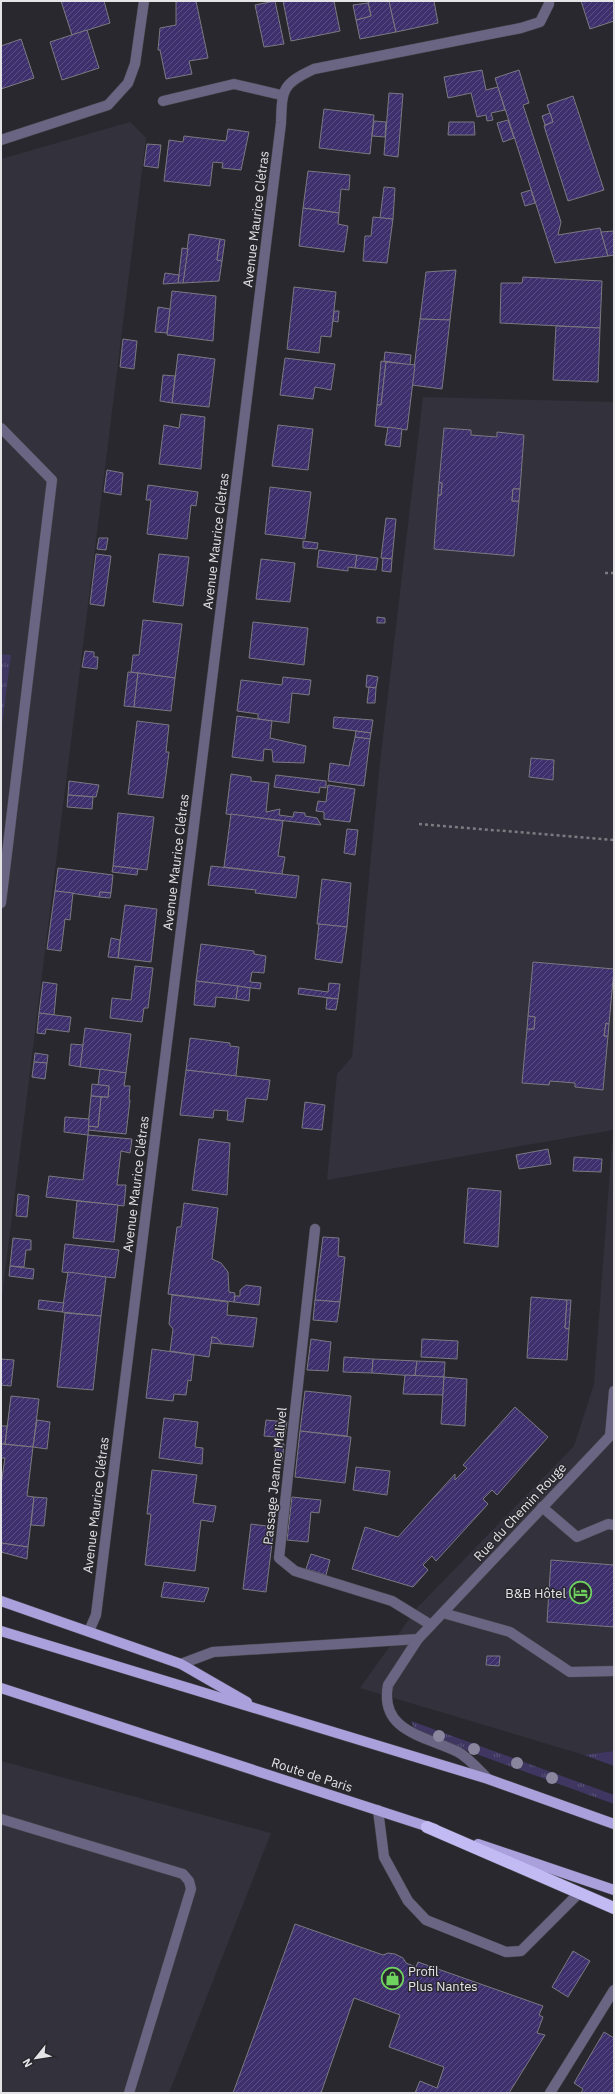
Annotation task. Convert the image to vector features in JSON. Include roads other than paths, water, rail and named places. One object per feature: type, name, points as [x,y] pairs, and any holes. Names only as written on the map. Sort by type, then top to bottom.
[{"type":"highway","points":[[427,1827],[614,1908]]},
{"type":"main road","points":[[1,1601],[181,1664],[262,1711]]},
{"type":"main road","points":[[1,1631],[488,1778],[614,1824]]},
{"type":"main road","name":"Route de Paris","points":[[1,1688],[378,1810],[614,1890]]},
{"type":"street","points":[[1,140],[108,105],[128,84],[135,64],[144,1]]},
{"type":"street","points":[[163,101],[234,84],[281,95],[292,79],[314,69],[521,28],[540,22],[549,1]]},
{"type":"street","name":"Avenue Maurice Clétras","points":[[89,1631],[96,1615],[280,131],[281,95]]},
{"type":"street","points":[[1,428],[52,480],[1,903]]},
{"type":"street","name":"Passage Jeanne Malivel","points":[[315,1229],[279,1558],[295,1571],[392,1601],[431,1624]]},
{"type":"street","name":"Rue du Chemin Rouge","points":[[488,1778],[459,1753],[400,1727],[392,1716],[386,1694],[388,1685],[418,1639],[431,1624],[610,1436],[614,1391]]},
{"type":"street","points":[[542,1507],[577,1537],[608,1524],[614,1526]]},
{"type":"street","points":[[443,1612],[510,1632],[570,1672],[614,1671]]},
{"type":"street","points":[[181,1664],[212,1652],[418,1639]]},
{"type":"street","points":[[378,1810],[384,1856],[408,1901],[426,1920],[506,1952],[521,1951],[579,1893]]},
{"type":"street","points":[[1,1819],[183,1874],[189,1881],[191,1890],[129,2093]]},
{"type":"street","points":[[550,2093],[614,1990]]},
{"type":"place","name":"B&B Hôtel","points":[[581,1593]]},
{"type":"place","name":"Profil Plus Nantes","points":[[392,1978]]}]
